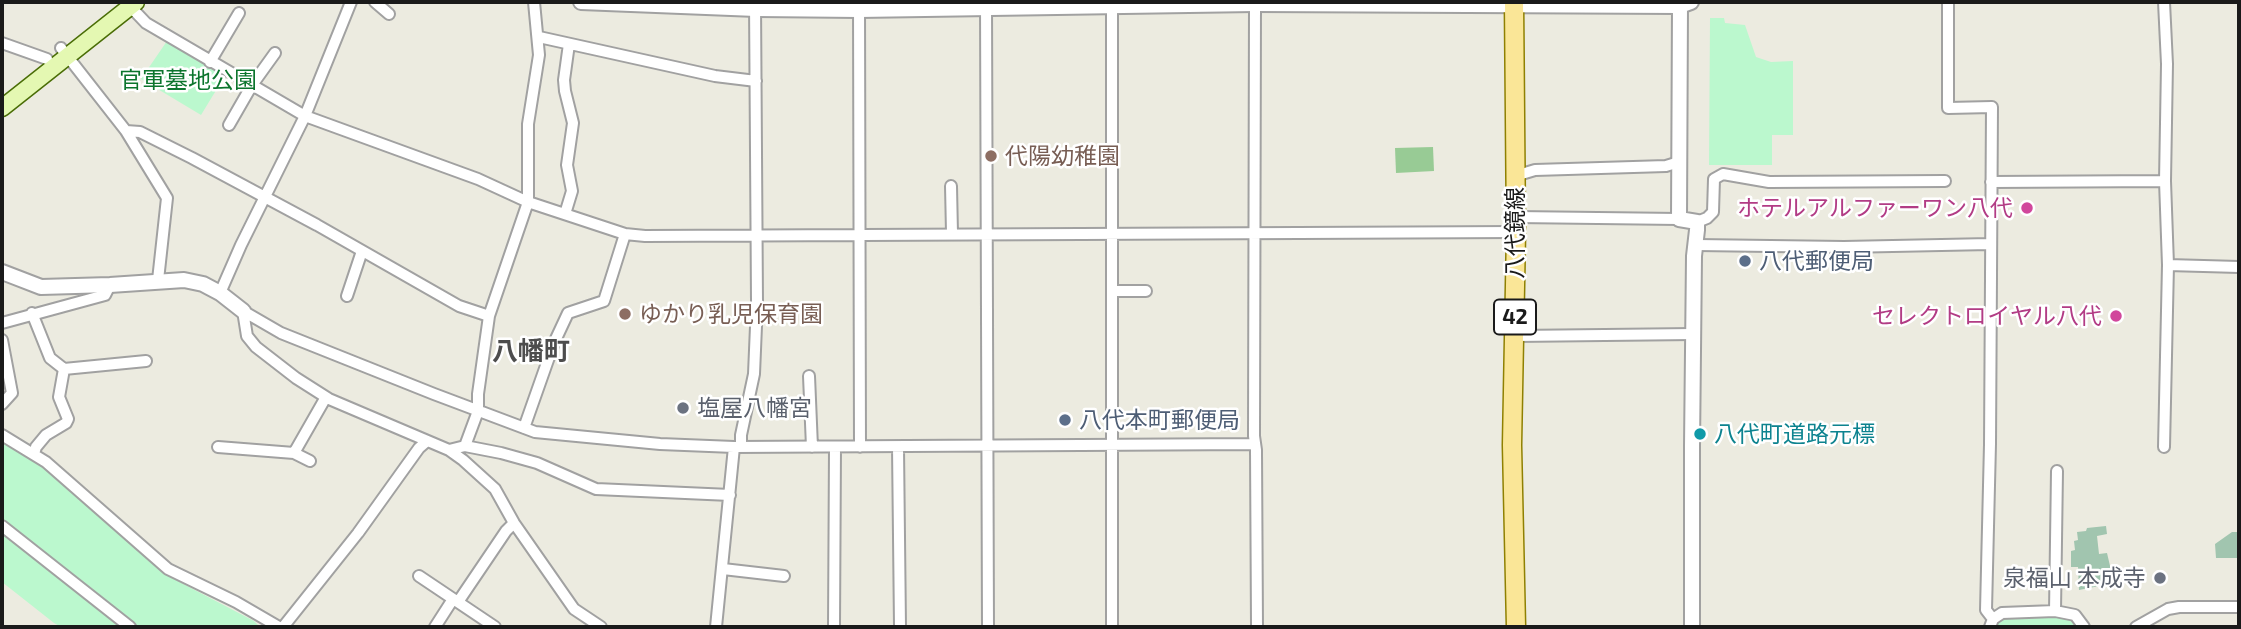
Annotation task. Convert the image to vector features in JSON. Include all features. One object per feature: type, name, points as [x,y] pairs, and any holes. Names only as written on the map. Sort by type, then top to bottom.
[{"type":"main road","points":[[2,108],[65,51],[129,3]]},
{"type":"main road","name":"八代鏡線","points":[[1513,3],[1516,225],[1512,445],[1516,627]]},
{"type":"main road","points":[[2,94],[47,59],[65,51]]},
{"type":"street","points":[[220,293],[305,116],[351,2]]},
{"type":"street","points":[[375,2],[389,14]]},
{"type":"street","points":[[465,446],[478,411],[489,316],[528,202],[528,124],[539,55],[534,2]]},
{"type":"street","points":[[581,2],[756,6],[1686,4],[1679,219]]},
{"type":"street","points":[[1948,2],[1948,108],[1992,107],[1986,610],[1992,623]]},
{"type":"street","points":[[2164,2],[2168,264],[2164,447]]},
{"type":"street","points":[[129,3],[146,23],[305,116],[478,179],[528,202],[625,234],[645,236],[1255,233],[1679,219],[1697,222],[1713,212],[1714,179],[1723,174],[1769,182],[1945,181]]},
{"type":"street","points":[[1255,3],[1254,443],[1257,627]]},
{"type":"street","points":[[1112,4],[1112,627]]},
{"type":"street","points":[[986,5],[989,234],[986,447],[988,627]]},
{"type":"street","points":[[716,627],[730,495],[754,374],[757,302],[756,6]]},
{"type":"street","points":[[859,6],[860,447]]},
{"type":"street","points":[[210,62],[239,13]]},
{"type":"street","points":[[539,37],[715,76],[756,81]]},
{"type":"street","points":[[2,43],[47,59]]},
{"type":"street","points":[[565,215],[572,191],[567,165],[573,123],[564,80],[569,44]]},
{"type":"street","points":[[65,51],[126,131],[167,198],[159,280]]},
{"type":"street","points":[[229,125],[252,85],[275,53]]},
{"type":"street","points":[[126,131],[140,132],[266,197],[458,306],[489,316]]},
{"type":"street","points":[[1516,176],[1535,170],[1666,166],[1679,162]]},
{"type":"street","points":[[1991,182],[2165,181]]},
{"type":"street","points":[[951,186],[952,233]]},
{"type":"street","points":[[1692,627],[1697,222]]},
{"type":"street","points":[[524,428],[554,343],[568,313],[604,300],[625,234]]},
{"type":"street","points":[[1697,245],[1844,247],[1990,244]]},
{"type":"street","points":[[347,296],[362,251]]},
{"type":"street","points":[[2168,264],[2239,267]]},
{"type":"street","points":[[2,272],[41,287],[159,280],[184,280],[203,284],[281,333],[535,432],[660,444],[738,447],[1254,443]]},
{"type":"street","points":[[2,323],[105,295],[110,285]]},
{"type":"street","points":[[1112,291],[1146,291]]},
{"type":"street","points":[[243,310],[247,335],[256,347],[296,378],[326,397],[449,450],[495,489],[514,523],[574,610],[601,627]]},
{"type":"street","points":[[32,313],[50,358],[64,369],[146,362]]},
{"type":"street","points":[[1515,337],[1694,334]]},
{"type":"street","points":[[2,340],[12,393],[2,404]]},
{"type":"street","points":[[34,454],[46,435],[68,419],[59,397],[64,369]]},
{"type":"street","points":[[809,376],[811,447]]},
{"type":"street","points":[[294,453],[326,397]]},
{"type":"street","points":[[2,435],[55,470],[168,569],[281,627],[358,533],[419,448],[427,441]]},
{"type":"street","points":[[449,450],[465,446],[501,453],[537,463],[596,489],[730,495]]},
{"type":"street","points":[[218,447],[294,453],[310,461]]},
{"type":"street","points":[[898,447],[900,627]]},
{"type":"street","points":[[834,627],[835,448]]},
{"type":"street","points":[[2054,611],[2057,471]]},
{"type":"street","points":[[435,627],[514,523]]},
{"type":"street","points":[[2,527],[130,627]]},
{"type":"street","points":[[723,569],[783,576]]},
{"type":"street","points":[[419,576],[495,627]]},
{"type":"street","points":[[2136,627],[2160,612],[2179,607],[2239,607]]},
{"type":"street","points":[[1992,623],[1997,615],[2006,612],[2067,611],[2075,615],[2084,627]]},
{"type":"green space","points":[[1710,18],[1724,18],[1725,23],[1745,25],[1756,57],[1771,62],[1793,61],[1793,135],[1772,135],[1772,165],[1709,165]]},
{"type":"green space","name":"官軍墓地公園","points":[[167,41],[226,74],[201,115],[141,79]]},
{"type":"green space","points":[[1433,147],[1434,171],[1396,173],[1395,148]]},
{"type":"green space","points":[[2,440],[47,468],[170,577],[254,621],[260,627],[61,627],[54,623],[2,582]]},
{"type":"green space","points":[[2106,526],[2107,534],[2097,536],[2099,554],[2107,553],[2114,583],[2079,590],[2078,567],[2071,567],[2071,551],[2075,550],[2077,532]]},
{"type":"green space","points":[[2232,532],[2239,532],[2239,558],[2216,558],[2215,544]]},
{"type":"green space","points":[[2063,616],[2072,620],[2076,627],[1994,627],[1997,621],[2004,618]]},
{"type":"place","name":"代陽幼稚園","points":[[991,156]]},
{"type":"place","name":"ホテルアルファーワン八代","points":[[2027,208]]},
{"type":"place","name":"八代郵便局","points":[[1745,261]]},
{"type":"place","name":"ゆかり乳児保育園","points":[[625,314]]},
{"type":"place","name":"セレクトロイヤル八代","points":[[2116,316]]},
{"type":"place","name":"塩屋八幡宮","points":[[683,408]]},
{"type":"place","name":"八代本町郵便局","points":[[1065,420]]},
{"type":"place","name":"八代町道路元標","points":[[1700,434]]},
{"type":"place","name":"泉福山 本成寺","points":[[2160,578]]},
{"type":"district","name":"八幡町","points":[[531,351]]}]
